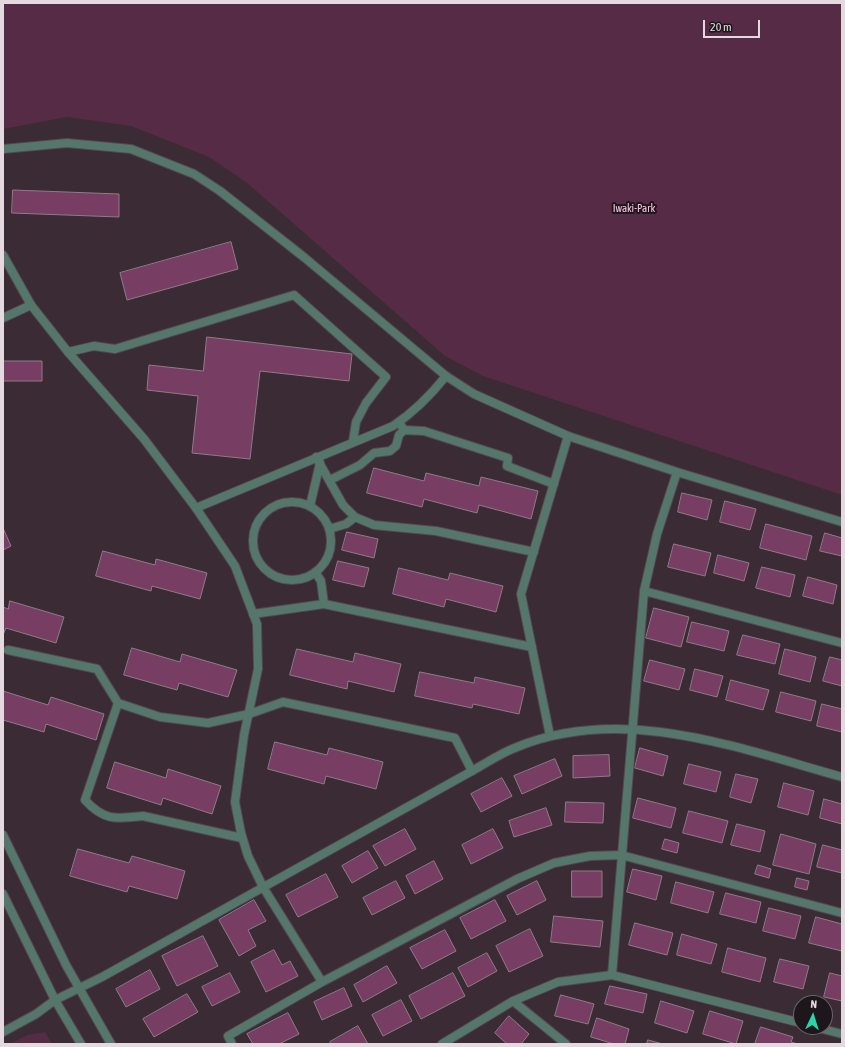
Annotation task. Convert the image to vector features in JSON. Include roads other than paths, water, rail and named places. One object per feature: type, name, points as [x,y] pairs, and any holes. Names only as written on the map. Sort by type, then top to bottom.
[{"type":"street","points":[[3,149],[67,143],[131,149],[194,174],[220,191],[299,253],[446,376],[474,394],[568,436],[677,472],[842,522]]},
{"type":"street","points":[[3,255],[31,305],[68,352],[144,438],[196,508],[235,566],[257,624],[258,669],[249,714],[236,802],[242,838],[248,856],[263,887],[322,982]]},
{"type":"street","points":[[68,352],[94,346],[115,349],[294,295],[386,377],[366,403],[356,422],[353,441]]},
{"type":"street","points":[[3,318],[31,305]]},
{"type":"street","points":[[196,508],[318,460],[353,441],[399,422],[425,402],[446,376]]},
{"type":"street","points":[[399,422],[404,430]]},
{"type":"street","points":[[330,480],[360,465],[374,453],[390,451],[396,446],[400,435],[404,430]]},
{"type":"street","points":[[404,430],[424,431],[508,458],[507,466],[554,484]]},
{"type":"street","points":[[550,736],[521,594],[568,436]]},
{"type":"street","points":[[318,460],[343,504],[354,517],[374,525],[436,531],[534,552]]},
{"type":"street","points":[[310,506],[318,460]]},
{"type":"street","points":[[612,975],[644,591],[657,534],[677,472]]},
{"type":"street","points":[[290,501],[310,506],[319,511],[330,529],[332,538],[330,554],[322,567],[310,576],[295,580],[279,578],[266,570],[257,558],[253,543],[255,527],[263,514],[275,505],[290,501]]},
{"type":"street","points":[[330,529],[346,524],[354,517]]},
{"type":"street","points":[[315,572],[321,581],[324,604]]},
{"type":"street","points":[[644,591],[842,643]]},
{"type":"street","points":[[253,614],[324,604],[532,646]]},
{"type":"street","points":[[8,650],[97,669],[118,703],[160,717],[208,723],[249,714],[283,702],[455,738],[472,771]]},
{"type":"street","points":[[118,703],[85,800],[95,811],[103,816],[129,818],[143,816],[242,838]]},
{"type":"street","points":[[3,1032],[36,1014],[55,1000],[472,771],[517,747],[550,736],[589,729],[632,728],[697,738],[842,777]]},
{"type":"street","points":[[3,835],[78,988],[111,1044]]},
{"type":"street","points":[[232,1044],[228,1036],[322,982],[517,879],[554,864],[590,856],[621,855],[842,912]]},
{"type":"street","points":[[3,894],[55,1000],[81,1044]]},
{"type":"street","points":[[442,1044],[513,1001],[558,982],[612,975],[793,1021]]},
{"type":"street","points":[[513,1001],[566,1044]]},
{"type":"park label","name":"Iwaki-Park","points":[[634,209]]}]
